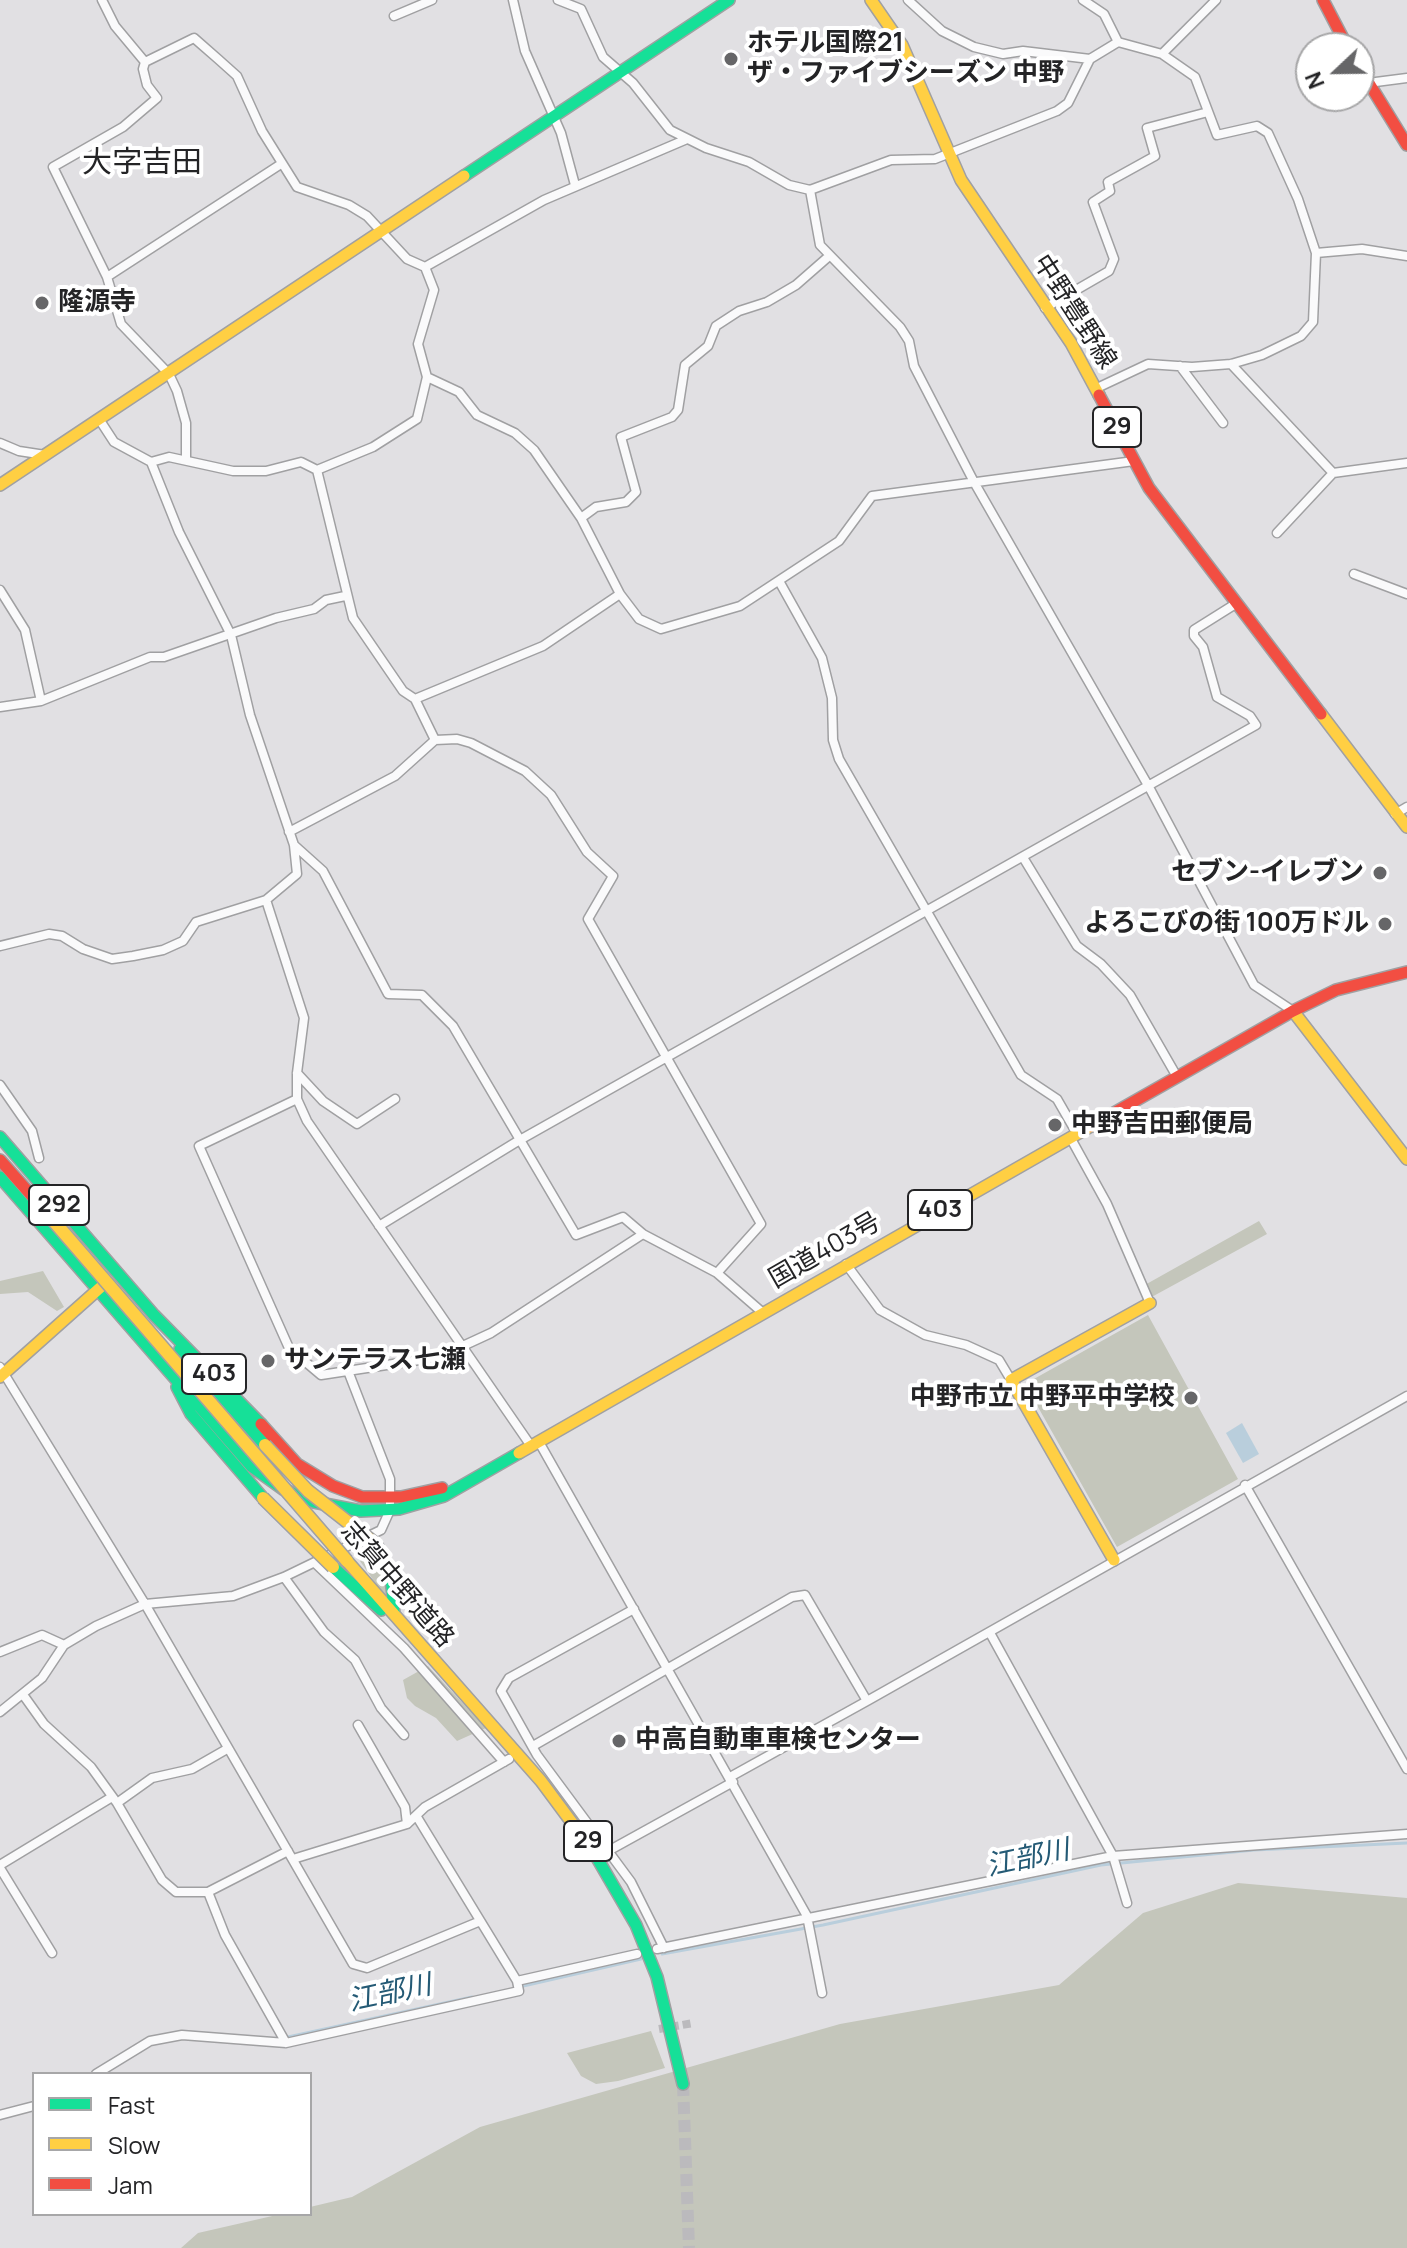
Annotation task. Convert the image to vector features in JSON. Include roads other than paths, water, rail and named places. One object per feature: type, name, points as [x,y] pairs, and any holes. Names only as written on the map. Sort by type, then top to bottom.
[{"type":"main road","points":[[0,485],[729,0]]},
{"type":"main road","name":"中野豊野線","points":[[871,0],[902,45],[948,153],[976,206],[1097,388],[1134,461],[1189,545],[1401,810],[1407,827]]},
{"type":"main road","points":[[1323,0],[1340,32]]},
{"type":"main road","points":[[1375,94],[1407,145]]},
{"type":"main road","name":"国道403号","points":[[97,1290],[251,1466],[283,1489],[345,1509],[435,1500],[1293,1011],[1336,990],[1407,972]]},
{"type":"main road","points":[[1293,1011],[1407,1159]]},
{"type":"main road","name":"292","points":[[0,1137],[118,1273]]},
{"type":"main road","name":"志賀中野道路","points":[[0,1160],[541,1781],[608,1872],[636,1925],[657,1977],[683,2084]]},
{"type":"main road","name":"292","points":[[0,1177],[97,1290]]},
{"type":"main road","points":[[1,1373],[118,1273]]},
{"type":"main road","name":"国道403号","points":[[118,1273],[154,1315],[217,1376],[283,1452],[311,1474],[347,1493],[390,1504]]},
{"type":"main road","points":[[1114,1560],[1011,1380],[1150,1303]]},
{"type":"main road","points":[[154,1315],[308,1491],[377,1545],[391,1575],[394,1615]]},
{"type":"main road","name":"29","points":[[175,1381],[191,1414],[263,1498],[333,1567],[416,1641]]},
{"type":"main road","points":[[304,1498],[311,1474]]},
{"type":"street","points":[[102,0],[115,26],[145,62]]},
{"type":"street","points":[[394,16],[432,0]]},
{"type":"street","points":[[513,0],[525,51],[561,133],[575,185]]},
{"type":"street","points":[[558,0],[581,9],[603,57],[633,83],[670,130],[749,162],[789,185],[810,190],[891,160],[935,159],[1057,111],[1068,103],[1090,59],[1118,42],[1162,54],[1195,77],[1217,135],[1257,126],[1268,133],[1298,199],[1316,253],[1313,322],[1301,336],[1262,355],[1231,364],[1148,364],[1097,388]]},
{"type":"street","points":[[908,0],[942,31],[974,47],[1003,54],[1023,51],[1090,59]]},
{"type":"street","points":[[1083,0],[1104,14],[1118,42]]},
{"type":"street","points":[[1162,54],[1216,0]]},
{"type":"street","points":[[151,462],[169,457],[233,471],[266,471],[301,462],[317,470],[373,447],[411,426],[417,419],[427,377],[418,344],[434,290],[425,267],[407,259],[367,216],[349,205],[297,187],[281,164],[237,76],[194,38],[145,62],[143,69],[147,85],[157,98],[123,127],[53,167],[107,277],[121,324],[169,374],[184,409],[186,460]]},
{"type":"street","points":[[1375,82],[1407,78]]},
{"type":"street","points":[[1045,308],[1109,271],[1114,259],[1093,202],[1110,191],[1108,182],[1155,156],[1147,128],[1208,112]]},
{"type":"street","points":[[425,267],[575,185],[687,139]]},
{"type":"street","points":[[107,277],[281,164]]},
{"type":"street","points":[[810,190],[820,245],[828,257],[900,327],[909,341],[914,366],[974,482],[1149,787],[1254,985],[1293,1011]]},
{"type":"street","points":[[1316,253],[1362,249],[1407,256]]},
{"type":"street","points":[[581,518],[596,507],[626,502],[636,492],[621,437],[672,417],[678,410],[685,365],[708,346],[716,326],[739,311],[767,302],[796,285],[828,257]]},
{"type":"street","points":[[1231,364],[1333,473]]},
{"type":"street","points":[[1180,366],[1223,423]]},
{"type":"street","points":[[427,377],[459,392],[477,415],[515,433],[534,450],[581,518],[620,594],[639,619],[661,629],[740,606],[839,541],[872,496],[1134,461]]},
{"type":"street","points":[[0,946],[49,934],[62,936],[83,949],[112,959],[163,950],[183,941],[196,922],[266,900],[297,874],[294,845],[250,715],[231,635],[179,532],[151,462],[114,442],[99,419]]},
{"type":"street","points":[[0,443],[19,451],[46,455]]},
{"type":"street","points":[[1277,533],[1333,473],[1407,463]]},
{"type":"street","points":[[317,470],[345,596],[353,618],[403,691],[415,699],[435,740]]},
{"type":"street","points":[[1354,574],[1407,594]]},
{"type":"street","points":[[779,581],[822,658],[832,698],[829,713],[839,759],[1021,1075],[1057,1099],[1150,1303]]},
{"type":"street","points":[[0,590],[25,630],[41,701]]},
{"type":"street","points":[[415,699],[543,646],[620,594]]},
{"type":"street","points":[[0,707],[41,701],[150,657],[164,657],[276,618],[314,609],[326,600],[345,596]]},
{"type":"street","points":[[379,1226],[518,1141],[1024,859],[1256,725],[1250,716],[1217,697],[1203,647],[1194,636],[1194,630],[1237,603]]},
{"type":"street","points":[[289,832],[395,776],[411,765],[435,740]]},
{"type":"street","points":[[435,740],[471,743],[525,771],[551,795],[587,852],[613,876],[588,919],[761,1224],[717,1273]]},
{"type":"street","points":[[294,845],[323,871],[388,994],[422,995],[453,1026],[576,1235],[623,1217],[643,1234],[717,1273],[763,1313]]},
{"type":"street","points":[[1024,859],[1077,946],[1101,964],[1130,995],[1176,1075]]},
{"type":"street","points":[[266,900],[304,1018],[297,1099],[307,1121],[462,1345],[535,1444],[634,1609],[807,1916],[822,1993]]},
{"type":"street","points":[[297,1073],[323,1101],[339,1108],[357,1124],[395,1099]]},
{"type":"street","points":[[0,1085],[32,1131],[39,1158]]},
{"type":"street","points":[[297,1099],[199,1146],[289,1348],[321,1375],[439,1357],[491,1333],[643,1234]]},
{"type":"street","points":[[846,1264],[880,1310],[925,1335],[966,1345],[999,1360],[1011,1380]]},
{"type":"street","points":[[0,1712],[24,1696],[42,1678],[64,1645],[145,1604],[233,1596],[315,1563],[385,1527],[390,1504],[387,1466],[348,1371]]},
{"type":"street","points":[[1,1373],[145,1604],[353,1964],[367,1968],[478,1922]]},
{"type":"street","points":[[610,1850],[1245,1485],[1407,1396]]},
{"type":"street","points":[[1245,1485],[1407,1769]]},
{"type":"street","points":[[24,1696],[44,1724],[91,1767],[162,1880],[176,1892],[208,1892],[290,1855],[407,1824],[425,1807],[506,1760],[404,1648],[315,1563]]},
{"type":"street","points":[[284,1577],[324,1632],[355,1660],[381,1708],[404,1735]]},
{"type":"street","points":[[533,1746],[792,1597],[805,1595],[867,1701]]},
{"type":"street","points":[[634,1609],[509,1678],[501,1691],[533,1746],[610,1850],[642,1902],[660,1949],[807,1916],[1113,1856],[1407,1834]]},
{"type":"street","points":[[990,1633],[1113,1856],[1127,1903]]},
{"type":"street","points":[[0,1652],[42,1635],[64,1645]]},
{"type":"street","points":[[358,1725],[405,1807],[407,1824]]},
{"type":"street","points":[[52,1953],[0,1867],[152,1778],[192,1769],[227,1749]]},
{"type":"street","points":[[99,2072],[150,2041],[182,2035],[286,2043],[519,1991],[517,1981],[478,1922],[417,1817]]},
{"type":"street","points":[[208,1892],[225,1935],[286,2043]]},
{"type":"street","points":[[517,1981],[637,1954]]},
{"type":"street","points":[[0,2115],[32,2107]]},
{"type":"water","points":[[1242,1423],[1259,1454],[1243,1463],[1226,1433]]},
{"type":"waterway","name":"江部川","points":[[662,1954],[823,1925],[1101,1865],[1254,1850],[1407,1843]]},
{"type":"waterway","name":"江部川","points":[[519,1987],[641,1959]]},
{"type":"waterway","name":"江部川","points":[[288,2037],[472,1997]]},
{"type":"tunnel","points":[[659,2029],[693,2023]]},
{"type":"tunnel","points":[[683,2084],[689,2248]]},
{"type":"place","name":"ホテル国際21 ザ・ファイブシーズン 中野","points":[[731,59]]},
{"type":"place","name":"隆源寺","points":[[42,303]]},
{"type":"place","name":"セブン-イレブン","points":[[1380,873]]},
{"type":"place","name":"よろこびの街 100万ドル","points":[[1385,924]]},
{"type":"place","name":"中野吉田郵便局","points":[[1055,1125]]},
{"type":"place","name":"サンテラス七瀬","points":[[268,1361]]},
{"type":"place","name":"中野市立 中野平中学校","points":[[1191,1398]]},
{"type":"place","name":"中高自動車車検センター","points":[[619,1741]]},
{"type":"district","name":"大字吉田","points":[[142,164]]}]
